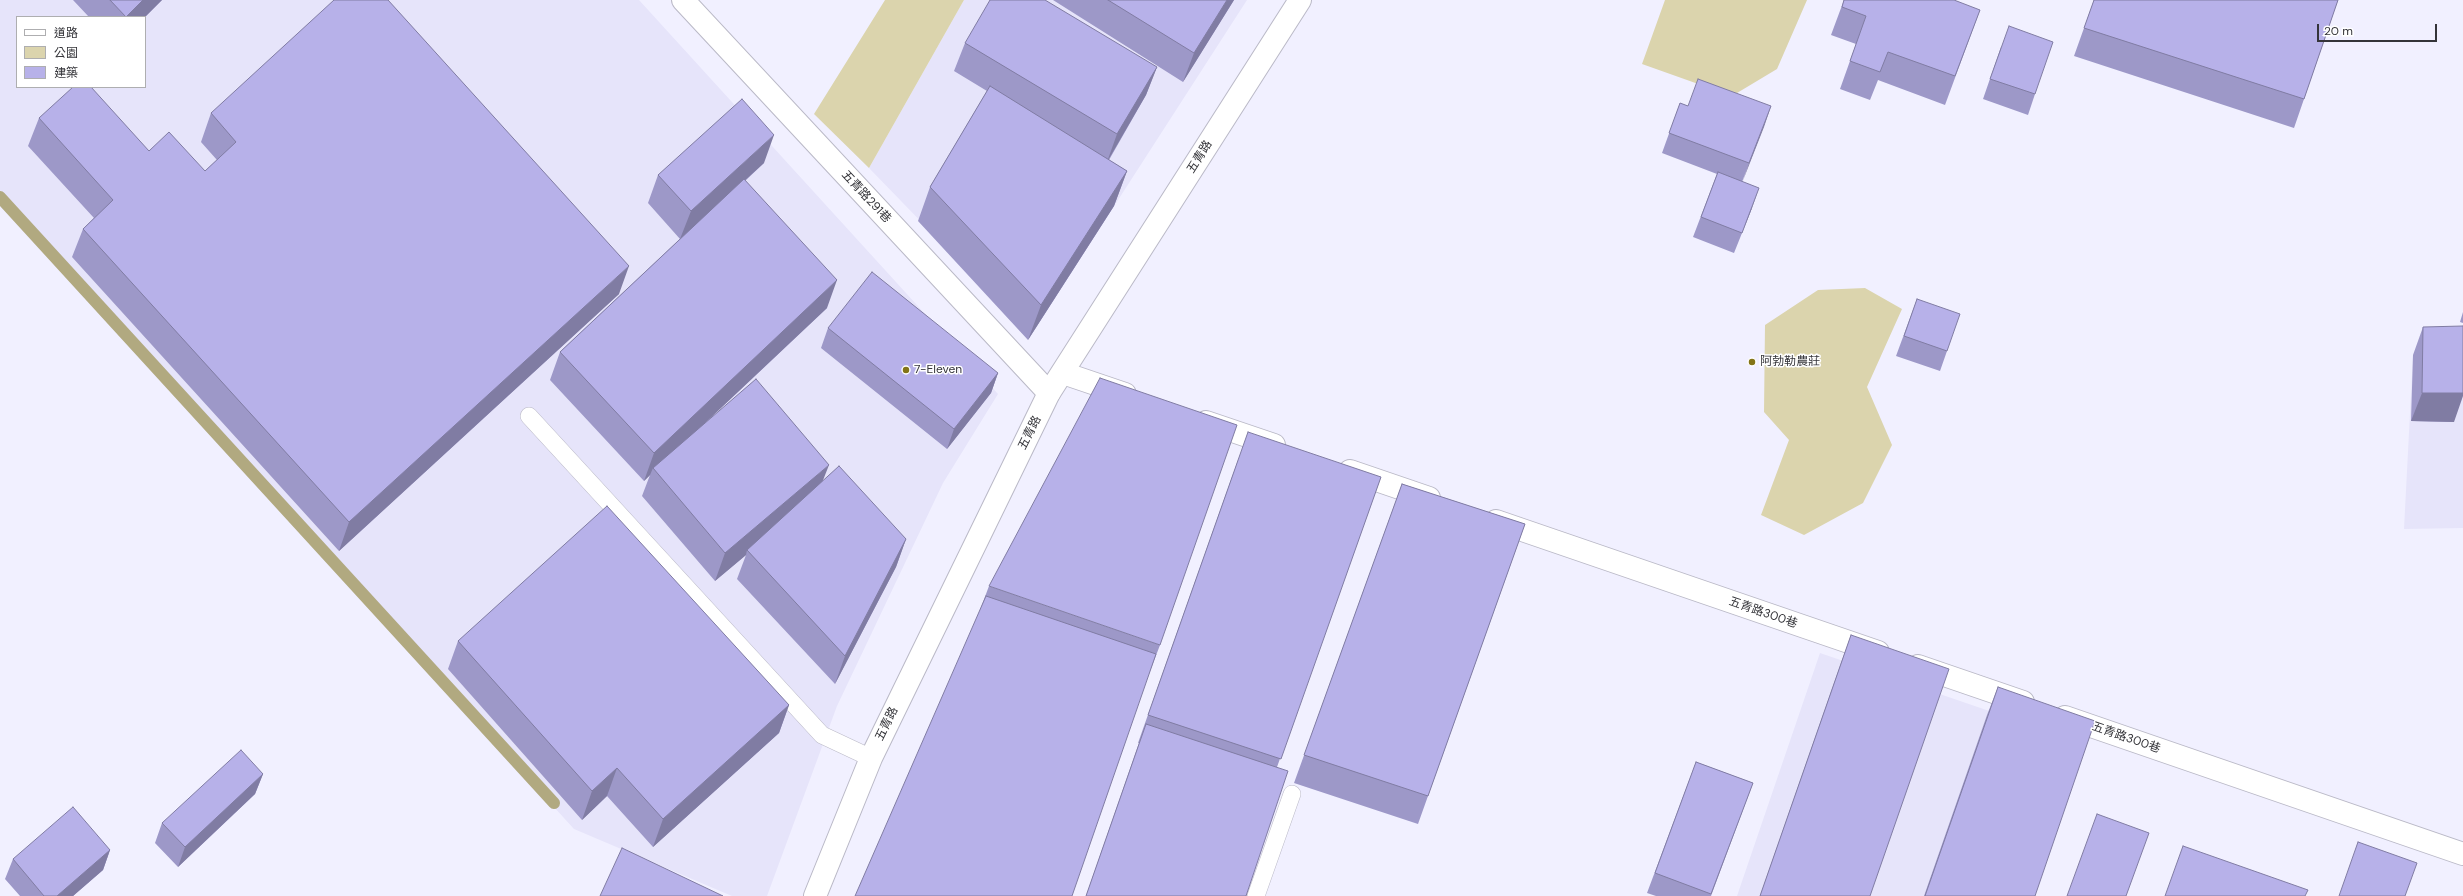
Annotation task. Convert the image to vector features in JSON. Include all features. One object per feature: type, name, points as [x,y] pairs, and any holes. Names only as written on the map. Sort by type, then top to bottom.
[{"type":"street","name":"五青路291巷","points":[[683,0],[1050,393]]},
{"type":"street","name":"五青路","points":[[816,896],[871,758],[1050,393],[1300,0]]},
{"type":"street","points":[[1063,373],[1146,401]]},
{"type":"street","points":[[1183,414],[1296,453]]},
{"type":"street","points":[[1334,466],[1446,504]]},
{"type":"street","name":"五青路300巷","points":[[1477,515],[2463,854]]},
{"type":"lane","points":[[529,416],[822,735],[871,758]]},
{"type":"lane","points":[[1256,896],[1292,794]]},
{"type":"shaded area","points":[[0,0],[639,0],[998,394],[943,483],[837,706],[767,896],[732,896],[574,829],[0,198]]},
{"type":"shaded area","points":[[964,0],[1247,0],[1031,335],[869,168]]},
{"type":"shaded area","points":[[2463,350],[2463,528],[2404,529],[2413,355]]},
{"type":"shaded area","points":[[1820,653],[2071,739],[2018,896],[1737,896]]},
{"type":"green space","points":[[885,0],[964,0],[869,168],[814,114]]},
{"type":"green space","points":[[1665,0],[1807,0],[1777,69],[1732,96],[1642,64]]},
{"type":"green space","points":[[1865,288],[1902,309],[1867,387],[1892,445],[1863,503],[1804,535],[1761,515],[1789,440],[1764,412],[1765,325],[1818,290]]},
{"type":"building","points":[[110,0],[143,0],[127,16],[125,16]]},
{"type":"building","points":[[334,0],[388,0],[629,266],[349,522],[83,229],[113,200],[39,118],[72,88],[92,88],[149,151],[169,132],[205,171],[236,142],[211,113]]},
{"type":"building","points":[[990,0],[1045,0],[1157,67],[1117,134],[965,43]]},
{"type":"building","points":[[1108,0],[1227,0],[1194,53]]},
{"type":"building","points":[[1844,0],[1954,0],[1980,10],[1955,76],[1888,52],[1880,72],[1850,61],[1866,16],[1842,7]]},
{"type":"building","points":[[2094,0],[2338,0],[2304,99],[2084,28]]},
{"type":"building","points":[[2009,26],[2053,42],[2035,94],[1990,79]]},
{"type":"building","points":[[1698,79],[1771,106],[1749,163],[1669,133],[1680,103],[1688,106]]},
{"type":"building","points":[[990,86],[1127,171],[1041,305],[930,187]]},
{"type":"building","points":[[742,99],[774,135],[691,211],[658,175]]},
{"type":"building","points":[[1718,172],[1759,188],[1742,233],[1701,217]]},
{"type":"building","points":[[744,179],[837,280],[654,453],[560,352]]},
{"type":"building","name":"7-Eleven","points":[[872,272],[998,373],[954,429],[828,328]]},
{"type":"building","points":[[1917,299],[1960,314],[1947,351],[1904,336]]},
{"type":"building","points":[[2463,326],[2463,393],[2422,393],[2423,327]]},
{"type":"building","points":[[1100,378],[1237,425],[1160,645],[989,586]]},
{"type":"building","points":[[756,379],[829,465],[725,553],[653,468]]},
{"type":"building","points":[[1248,432],[1381,477],[1281,759],[1148,715]]},
{"type":"building","points":[[839,466],[906,539],[845,656],[747,550]]},
{"type":"building","points":[[1402,484],[1525,524],[1428,796],[1304,755]]},
{"type":"building","points":[[607,506],[789,705],[663,819],[617,768],[592,791],[458,641]]},
{"type":"building","points":[[986,596],[1156,654],[1072,896],[855,896]]},
{"type":"building","points":[[1851,635],[1949,669],[1870,896],[1760,896]]},
{"type":"building","points":[[1998,687],[2095,721],[2035,896],[1925,896]]},
{"type":"building","points":[[1146,724],[1288,771],[1246,896],[1086,896]]},
{"type":"building","points":[[241,750],[263,774],[185,847],[162,823]]},
{"type":"building","points":[[1696,762],[1753,783],[1711,894],[1655,873]]},
{"type":"building","points":[[73,807],[110,850],[57,896],[44,896],[13,859]]},
{"type":"building","points":[[2097,814],[2149,833],[2126,896],[2067,896]]},
{"type":"building","points":[[2358,842],[2417,863],[2405,896],[2339,896]]},
{"type":"building","points":[[2183,846],[2308,890],[2305,896],[2165,896]]},
{"type":"building","points":[[622,848],[723,896],[600,896]]},
{"type":"waterway","points":[[0,197],[554,803]]},
{"type":"place","name":"阿勃勒農莊","points":[[1752,362]]},
{"type":"place","name":"7-Eleven","points":[[906,370]]}]
